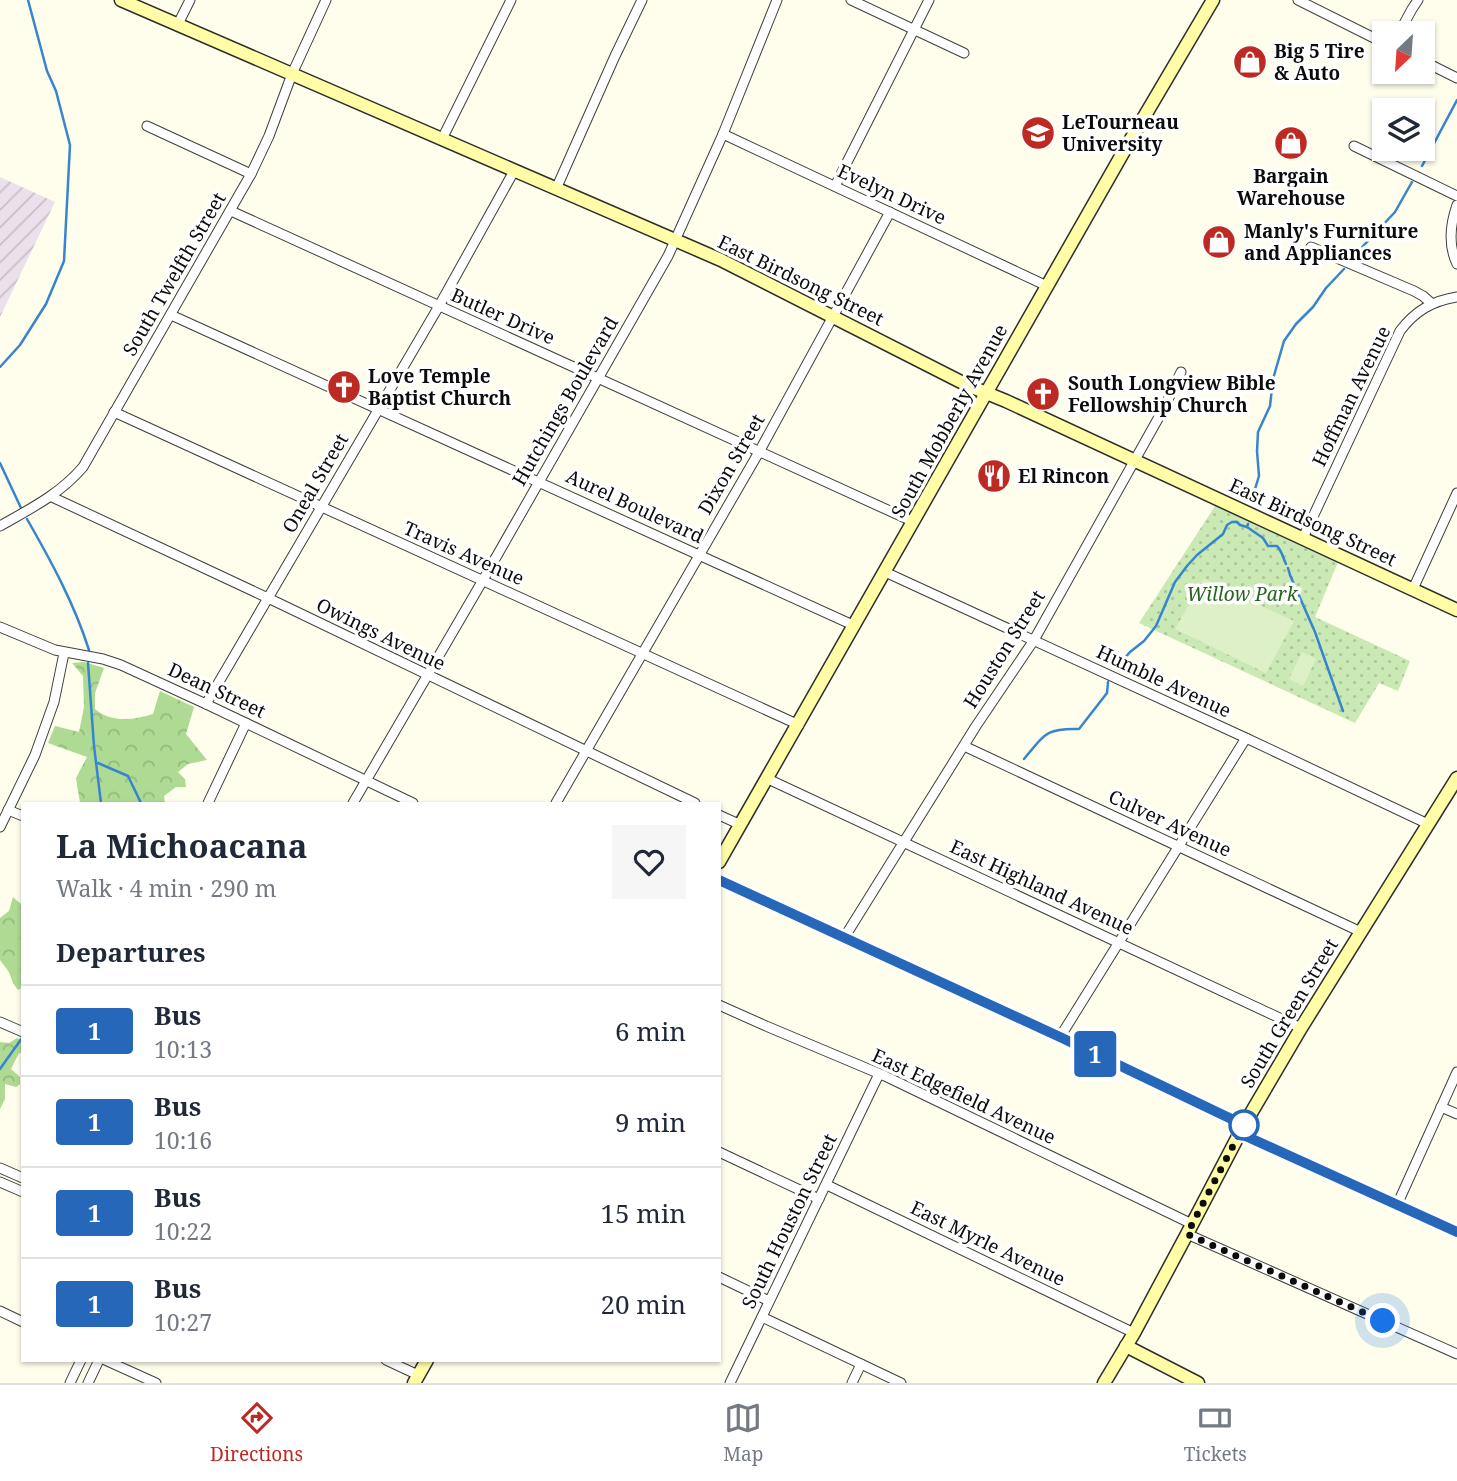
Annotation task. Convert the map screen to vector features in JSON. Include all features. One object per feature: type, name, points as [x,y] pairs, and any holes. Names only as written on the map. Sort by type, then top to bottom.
[{"type":"street","name":"East Birdsong Street","points":[[121,0],[743,270],[967,385],[1457,610]]},
{"type":"street","points":[[178,24],[190,0]]},
{"type":"street","name":"South Twelfth Street","points":[[0,526],[52,497],[73,480],[83,467],[251,174],[326,0]]},
{"type":"street","points":[[442,139],[511,0]]},
{"type":"street","points":[[556,189],[642,0]]},
{"type":"street","name":"Hutchings Boulevard","points":[[354,802],[540,482],[675,240],[723,134],[777,0]]},
{"type":"street","points":[[851,0],[964,53]]},
{"type":"street","points":[[835,186],[929,0]]},
{"type":"street","name":"South Mobberly Avenue","points":[[721,859],[1213,0]]},
{"type":"street","points":[[1298,0],[1372,37]]},
{"type":"street","points":[[1405,21],[1419,0]]},
{"type":"street","points":[[1435,67],[1457,78]]},
{"type":"street","points":[[147,126],[251,174]]},
{"type":"street","name":"Evelyn Drive","points":[[723,134],[1047,286]]},
{"type":"street","points":[[1354,146],[1457,196]]},
{"type":"street","name":"Oneal Street","points":[[206,704],[439,306],[514,171]]},
{"type":"street","points":[[1457,205],[1451,242],[1457,264]]},
{"type":"street","name":"Butler Drive","points":[[231,211],[914,522]]},
{"type":"street","name":"Dixon Street","points":[[556,802],[759,452],[890,212]]},
{"type":"street","points":[[1311,247],[1414,291],[1431,303]]},
{"type":"street","name":"Hoffman Avenue","points":[[1303,538],[1400,331],[1431,303],[1457,297]]},
{"type":"street","name":"Aurel Boulevard","points":[[171,315],[855,626]]},
{"type":"street","name":"Houston Street","points":[[845,938],[964,746],[1034,640],[1164,408],[1181,372]]},
{"type":"street","name":"Travis Avenue","points":[[114,412],[799,724]]},
{"type":"street","points":[[1413,589],[1457,493]]},
{"type":"street","name":"Owings Avenue","points":[[52,497],[693,802]]},
{"type":"street","name":"Humble Avenue","points":[[885,572],[1428,824]]},
{"type":"street","name":"Dean Street","points":[[0,627],[64,653],[111,661],[411,802]]},
{"type":"street","points":[[0,827],[43,734],[54,702],[64,653]]},
{"type":"street","points":[[208,802],[246,723]]},
{"type":"street","points":[[1060,1037],[1246,738]]},
{"type":"street","name":"Culver Avenue","points":[[964,746],[1361,932]]},
{"type":"street","name":"South Green Street","points":[[1104,1383],[1134,1333],[1241,1129],[1457,778]]},
{"type":"street","name":"East Highland Avenue","points":[[768,779],[1301,1028]]},
{"type":"street","points":[[8,810],[21,815]]},
{"type":"street","points":[[721,816],[741,825]]},
{"type":"street","points":[[721,881],[1060,1037],[1241,1129],[1457,1232]]},
{"type":"street","name":"East Edgefield Avenue","points":[[721,1006],[879,1074],[1190,1229],[1457,1354]]},
{"type":"street","points":[[0,1022],[21,1031]]},
{"type":"street","points":[[1397,1205],[1457,1072]]},
{"type":"street","name":"South Houston Street","points":[[730,1383],[879,1074]]},
{"type":"street","points":[[1441,1107],[1457,1114]]},
{"type":"street","points":[[721,1153],[820,1199]]},
{"type":"street","points":[[0,1168],[21,1177]]},
{"type":"street","points":[[0,1182],[21,1191]]},
{"type":"street","name":"East Myrle Avenue","points":[[827,1185],[1134,1333]]},
{"type":"street","points":[[721,1279],[769,1301]]},
{"type":"street","points":[[0,1311],[21,1321]]},
{"type":"street","points":[[762,1317],[901,1383]]},
{"type":"street","points":[[1126,1346],[1198,1383]]},
{"type":"street","points":[[69,1383],[79,1362]]},
{"type":"street","points":[[88,1383],[98,1362]]},
{"type":"street","points":[[109,1362],[156,1383]]},
{"type":"street","points":[[389,1362],[416,1379],[424,1362]]},
{"type":"street","points":[[852,1383],[861,1364]]},
{"type":"shaded area","points":[[0,177],[55,202],[0,317]]},
{"type":"green space","name":"Willow Park","points":[[1215,506],[1338,562],[1315,617],[1410,661],[1398,691],[1379,683],[1355,723],[1139,623]]},
{"type":"green space","points":[[1204,579],[1294,621],[1266,673],[1175,629]]},
{"type":"green space","points":[[1302,652],[1316,659],[1303,686],[1289,679]]},
{"type":"green space","points":[[84,662],[104,668],[95,693],[95,709],[108,717],[131,719],[153,714],[160,691],[194,707],[186,734],[207,760],[188,764],[178,772],[185,779],[186,787],[176,787],[164,796],[165,802],[80,802],[76,778],[87,757],[48,743],[55,726],[79,732],[84,707],[83,676],[72,663]]},
{"type":"green space","points":[[13,897],[21,904],[21,988],[18,990],[0,960],[0,918],[9,911]]},
{"type":"green space","points":[[17,1038],[21,1040],[21,1054],[11,1069],[20,1077],[20,1084],[16,1087],[5,1084],[5,1099],[0,1109],[0,1042],[9,1043]]},
{"type":"waterway","points":[[0,367],[20,345],[46,304],[64,261],[70,145],[28,0]]},
{"type":"waterway","points":[[1422,166],[1457,100]]},
{"type":"waterway","points":[[1352,258],[1395,212],[1412,182]]},
{"type":"waterway","points":[[1251,502],[1259,476],[1258,432],[1270,406],[1273,379],[1284,341],[1344,269]]},
{"type":"waterway","points":[[0,463],[21,508]]},
{"type":"waterway","points":[[27,519],[69,599],[89,650]]},
{"type":"waterway","points":[[1118,666],[1156,626],[1175,582],[1197,555],[1223,534],[1227,525],[1232,522],[1247,527]]},
{"type":"waterway","points":[[1248,524],[1247,527],[1263,538],[1268,546],[1277,546],[1286,564]]},
{"type":"waterway","points":[[1288,568],[1315,632],[1343,711]]},
{"type":"waterway","points":[[88,663],[101,802]]},
{"type":"waterway","points":[[1024,759],[1047,734],[1079,729],[1107,693],[1108,682]]},
{"type":"waterway","points":[[98,763],[128,776],[141,802]]},
{"type":"waterway","points":[[0,1069],[21,1039]]},
{"type":"bus line","name":"1","points":[[721,881],[1060,1037],[1244,1125],[1239,1133],[1457,1232]]},
{"type":"place","name":"Big 5 Tire & Auto","points":[[1250,62]]},
{"type":"place","name":"LeTourneau University","points":[[1038,133]]},
{"type":"place","name":"Bargain Warehouse","points":[[1291,143]]},
{"type":"place","name":"Manly's Furniture and Appliances","points":[[1219,242]]},
{"type":"place","name":"Love Temple Baptist Church","points":[[344,387]]},
{"type":"place","name":"South Longview Bible Fellowship Church","points":[[1043,394]]},
{"type":"place","name":"El Rincon","points":[[994,476]]},
{"type":"route","points":[[1244,1125],[1187,1234],[1383,1321]]}]
